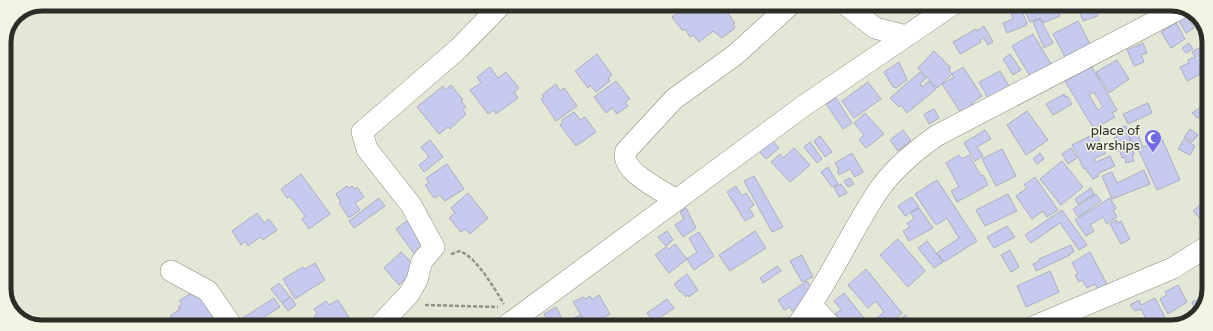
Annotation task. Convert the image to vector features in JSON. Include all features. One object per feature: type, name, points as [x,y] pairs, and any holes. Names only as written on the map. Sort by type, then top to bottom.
[{"type":"street","points":[[385,320],[415,285],[424,258],[434,247],[411,205],[367,149],[362,132],[458,49],[495,11]]},
{"type":"street","points":[[677,200],[639,178],[625,160],[626,151],[674,98],[735,55],[783,11]]},
{"type":"street","points":[[854,11],[875,28],[906,36]]},
{"type":"street","points":[[514,320],[802,107],[943,11]]},
{"type":"street","points":[[801,320],[812,306],[879,190],[903,163],[920,148],[950,129],[1175,11]]},
{"type":"street","points":[[1050,320],[1173,268],[1202,250]]},
{"type":"street","points":[[171,271],[208,290],[228,320]]},
{"type":"street","points":[[812,306],[825,320]]},
{"type":"path","points":[[401,303],[506,308],[488,279],[469,257],[460,251],[449,255]]},
{"type":"building","points":[[682,11],[726,11],[735,23],[733,24],[735,28],[722,38],[713,31],[699,42],[693,35],[690,37],[685,29],[683,31],[672,17]]},
{"type":"building","points":[[1010,11],[1022,11],[1027,25],[1007,33],[1003,23],[1013,19]]},
{"type":"building","points":[[1025,11],[1058,11],[1060,16],[1043,23],[1041,18],[1030,22]]},
{"type":"building","points":[[1079,11],[1096,11],[1098,16],[1083,21]]},
{"type":"building","points":[[1185,14],[1194,28],[1186,33],[1177,18]]},
{"type":"building","points":[[1040,19],[1053,43],[1044,48],[1033,22]]},
{"type":"building","points":[[1078,21],[1090,44],[1065,57],[1053,34]]},
{"type":"building","points":[[1176,23],[1185,39],[1171,48],[1161,32]]},
{"type":"building","points":[[984,26],[993,42],[988,45],[984,38],[980,40],[981,42],[960,54],[953,42],[976,29],[977,31]]},
{"type":"building","points":[[1033,34],[1051,64],[1030,76],[1012,46]]},
{"type":"building","points":[[1143,43],[1147,53],[1141,55],[1144,62],[1134,66],[1127,50]]},
{"type":"building","points":[[1189,43],[1193,49],[1186,53],[1182,48]]},
{"type":"building","points":[[1201,47],[1202,49],[1202,74],[1187,81],[1180,67],[1189,63],[1188,60],[1195,57],[1192,52]]},
{"type":"building","points":[[934,51],[951,68],[949,70],[952,74],[937,88],[918,68]]},
{"type":"building","points":[[597,54],[612,75],[608,78],[610,81],[596,92],[590,85],[588,88],[575,71]]},
{"type":"building","points":[[1010,54],[1021,70],[1013,75],[1003,59]]},
{"type":"building","points":[[1117,60],[1129,79],[1109,93],[1096,72]]},
{"type":"building","points":[[899,62],[907,80],[896,88],[893,87],[884,72]]},
{"type":"building","points":[[1091,66],[1117,110],[1112,113],[1115,117],[1094,129],[1065,81]],"holes":[[[1094,92],[1103,107],[1098,110],[1089,95]]]},
{"type":"building","points":[[490,67],[498,78],[506,72],[519,88],[514,92],[518,98],[496,114],[494,110],[488,114],[470,90],[481,83],[477,77]]},
{"type":"building","points":[[963,67],[982,96],[972,103],[973,106],[961,113],[942,84],[954,77],[952,74]]},
{"type":"building","points":[[1000,71],[1009,86],[988,98],[979,82]]},
{"type":"building","points":[[920,72],[926,78],[920,84],[922,87],[929,81],[936,89],[907,113],[901,105],[899,107],[890,98]]},
{"type":"building","points":[[616,81],[630,99],[625,102],[628,106],[617,114],[612,108],[606,113],[594,97]]},
{"type":"building","points":[[868,82],[881,99],[854,118],[842,101]]},
{"type":"building","points":[[556,84],[560,91],[564,88],[577,106],[556,121],[541,99],[544,97],[542,95]]},
{"type":"building","points":[[451,85],[463,100],[461,101],[466,107],[463,110],[466,114],[450,129],[448,127],[439,134],[417,107],[443,86],[445,90]]},
{"type":"building","points":[[1064,94],[1072,104],[1053,115],[1046,104]]},
{"type":"building","points":[[836,98],[852,123],[843,129],[826,104]]},
{"type":"building","points":[[1148,103],[1152,113],[1128,124],[1123,114]]},
{"type":"building","points":[[1200,108],[1202,115],[1197,118],[1192,113]]},
{"type":"building","points":[[934,109],[939,118],[929,124],[924,114]]},
{"type":"building","points":[[1027,111],[1048,140],[1026,155],[1007,125]]},
{"type":"building","points":[[574,112],[580,120],[585,117],[596,132],[576,146],[560,125],[563,122],[562,120]]},
{"type":"building","points":[[865,113],[884,134],[866,148],[859,140],[864,135],[854,123]]},
{"type":"building","points":[[1126,126],[1134,155],[1132,155],[1134,161],[1126,163],[1125,157],[1122,158],[1120,151],[1118,151],[1114,138],[1117,137],[1115,129]]},
{"type":"building","points":[[1190,129],[1198,135],[1192,142],[1184,137]]},
{"type":"building","points":[[903,130],[911,141],[898,151],[890,140]]},
{"type":"building","points":[[985,130],[991,139],[977,147],[983,156],[975,161],[964,143]]},
{"type":"building","points":[[1137,132],[1143,147],[1162,139],[1180,180],[1157,190],[1139,151],[1137,151],[1129,135]]},
{"type":"building","points":[[1096,133],[1106,153],[1094,159],[1096,162],[1110,156],[1115,166],[1097,174],[1099,176],[1093,179],[1085,168],[1084,169],[1072,145]]},
{"type":"building","points":[[820,136],[832,152],[825,157],[814,141]]},
{"type":"building","points":[[1184,139],[1195,146],[1190,155],[1178,149]]},
{"type":"building","points":[[430,140],[443,157],[424,172],[419,165],[429,157],[421,147]]},
{"type":"building","points":[[772,140],[779,148],[766,159],[759,151]]},
{"type":"building","points":[[810,142],[822,159],[817,163],[804,147]]},
{"type":"building","points":[[794,148],[810,165],[790,182],[771,162],[780,154],[783,158]]},
{"type":"building","points":[[1071,148],[1077,158],[1068,164],[1062,154]]},
{"type":"building","points":[[1002,149],[1016,176],[996,186],[982,159]]},
{"type":"building","points":[[852,153],[863,172],[855,177],[850,169],[839,175],[837,171],[839,170],[835,163]]},
{"type":"building","points":[[1040,153],[1044,159],[1037,164],[1033,159]]},
{"type":"building","points":[[959,155],[962,159],[969,155],[988,185],[957,202],[951,191],[959,187],[946,163]]},
{"type":"building","points":[[1062,161],[1083,187],[1061,205],[1040,179]]},
{"type":"building","points":[[447,164],[464,189],[445,201],[440,195],[434,198],[425,185],[429,183],[426,178]]},
{"type":"building","points":[[828,167],[838,184],[832,187],[821,172]]},
{"type":"building","points":[[1144,170],[1150,184],[1112,199],[1102,176],[1112,172],[1117,183]]},
{"type":"building","points":[[301,174],[330,214],[309,229],[302,219],[305,216],[290,196],[287,198],[281,189]]},
{"type":"building","points":[[754,176],[783,227],[772,232],[744,181]]},
{"type":"building","points":[[1035,177],[1058,210],[1047,217],[1043,211],[1032,219],[1016,196],[1027,188],[1024,185]]},
{"type":"building","points":[[850,178],[854,184],[848,187],[844,181]]},
{"type":"building","points":[[937,180],[977,241],[944,262],[937,253],[959,238],[947,218],[936,225],[915,194]]},
{"type":"building","points":[[841,184],[847,193],[839,197],[834,187]]},
{"type":"building","points":[[347,186],[349,188],[352,186],[355,189],[357,187],[364,197],[355,203],[360,210],[349,218],[339,203],[341,202],[336,194]]},
{"type":"building","points":[[736,186],[742,196],[746,193],[754,205],[749,208],[754,216],[745,221],[727,192]]},
{"type":"building","points":[[1091,188],[1094,194],[1078,204],[1075,199]]},
{"type":"building","points":[[468,193],[488,218],[470,234],[465,229],[461,232],[449,218],[455,213],[451,208]]},
{"type":"building","points":[[1008,194],[1017,211],[985,226],[976,210]]},
{"type":"building","points":[[1096,194],[1101,201],[1078,217],[1073,209]]},
{"type":"building","points":[[912,197],[919,207],[905,216],[898,206]]},
{"type":"building","points":[[379,198],[385,206],[354,228],[349,221]]},
{"type":"building","points":[[1110,198],[1116,208],[1113,210],[1117,217],[1107,224],[1103,217],[1090,225],[1094,231],[1086,236],[1075,220]]},
{"type":"building","points":[[1201,204],[1202,221],[1193,211]]},
{"type":"building","points":[[686,208],[696,228],[683,237],[675,225],[684,219],[680,212]]},
{"type":"building","points":[[919,208],[933,228],[909,241],[903,231],[910,227],[907,223],[914,219],[911,213]]},
{"type":"building","points":[[1062,210],[1087,245],[1079,250],[1060,223],[1031,243],[1025,235]]},
{"type":"building","points":[[257,213],[264,223],[269,219],[277,230],[263,240],[260,237],[248,246],[245,241],[241,245],[232,231]]},
{"type":"building","points":[[411,218],[432,246],[417,257],[396,229]]},
{"type":"building","points":[[1116,220],[1118,223],[1121,221],[1130,239],[1121,244],[1110,224]]},
{"type":"building","points":[[1007,226],[1015,237],[994,248],[987,237]]},
{"type":"building","points":[[667,231],[673,240],[666,246],[658,237]]},
{"type":"building","points":[[755,231],[766,248],[730,271],[719,255]]},
{"type":"building","points":[[699,232],[714,256],[694,270],[687,259],[697,252],[689,238]]},
{"type":"building","points":[[898,239],[925,271],[908,287],[880,255]]},
{"type":"building","points":[[927,241],[943,262],[934,268],[918,248]]},
{"type":"building","points":[[675,244],[687,259],[669,273],[655,255],[666,247],[669,249]]},
{"type":"building","points":[[1071,245],[1074,252],[1069,254],[1070,255],[1036,271],[1033,264],[1040,261],[1039,259]]},
{"type":"building","points":[[1010,250],[1019,267],[1011,272],[1001,255]]},
{"type":"building","points":[[401,252],[417,268],[399,285],[384,268]]},
{"type":"building","points":[[1090,252],[1107,284],[1098,289],[1095,284],[1087,288],[1082,280],[1079,282],[1075,275],[1078,274],[1072,263]]},
{"type":"building","points":[[802,255],[813,277],[802,282],[790,261]]},
{"type":"building","points":[[315,263],[325,280],[295,299],[283,279],[303,267],[305,269]]},
{"type":"building","points":[[777,266],[781,271],[763,283],[760,278]]},
{"type":"building","points":[[866,269],[902,313],[894,320],[875,320],[884,312],[876,301],[868,308],[848,285]]},
{"type":"building","points":[[1050,271],[1059,292],[1026,307],[1017,286]]},
{"type":"building","points":[[687,274],[698,290],[689,297],[688,295],[686,297],[681,291],[680,292],[674,284]]},
{"type":"building","points":[[807,281],[814,292],[806,302],[792,311],[790,307],[784,310],[778,300]]},
{"type":"building","points":[[279,283],[290,297],[282,303],[271,289]]},
{"type":"building","points":[[1178,285],[1187,302],[1168,314],[1160,299],[1167,295],[1165,292]]},
{"type":"building","points":[[197,289],[216,316],[211,320],[173,320],[170,316],[180,309],[178,307],[182,304],[179,301]]},
{"type":"building","points":[[844,293],[865,320],[840,320],[835,314],[841,310],[834,301]]},
{"type":"building","points":[[599,295],[610,314],[600,320],[584,320],[573,302],[583,297],[585,299],[590,296],[592,300]]},
{"type":"building","points":[[291,297],[296,305],[288,311],[282,303]]},
{"type":"building","points":[[274,298],[280,307],[260,320],[241,319]]},
{"type":"building","points":[[1155,298],[1166,320],[1146,320],[1141,309],[1135,311],[1130,305],[1139,300],[1141,305]]},
{"type":"building","points":[[667,299],[674,308],[657,320],[652,320],[647,313]]},
{"type":"building","points":[[1199,299],[1200,301],[1195,309],[1192,302]]},
{"type":"building","points":[[338,300],[350,320],[316,320],[314,317],[317,314],[314,309],[326,301],[329,305]]},
{"type":"building","points":[[556,307],[563,320],[547,320],[544,314]]},
{"type":"building","points":[[580,315],[583,320],[570,320]]},
{"type":"building","points":[[905,315],[908,320],[899,320]]},
{"type":"building","points":[[1081,315],[1083,320],[1070,320]]},
{"type":"place","name":"place of warships","points":[[1153,153]]}]
